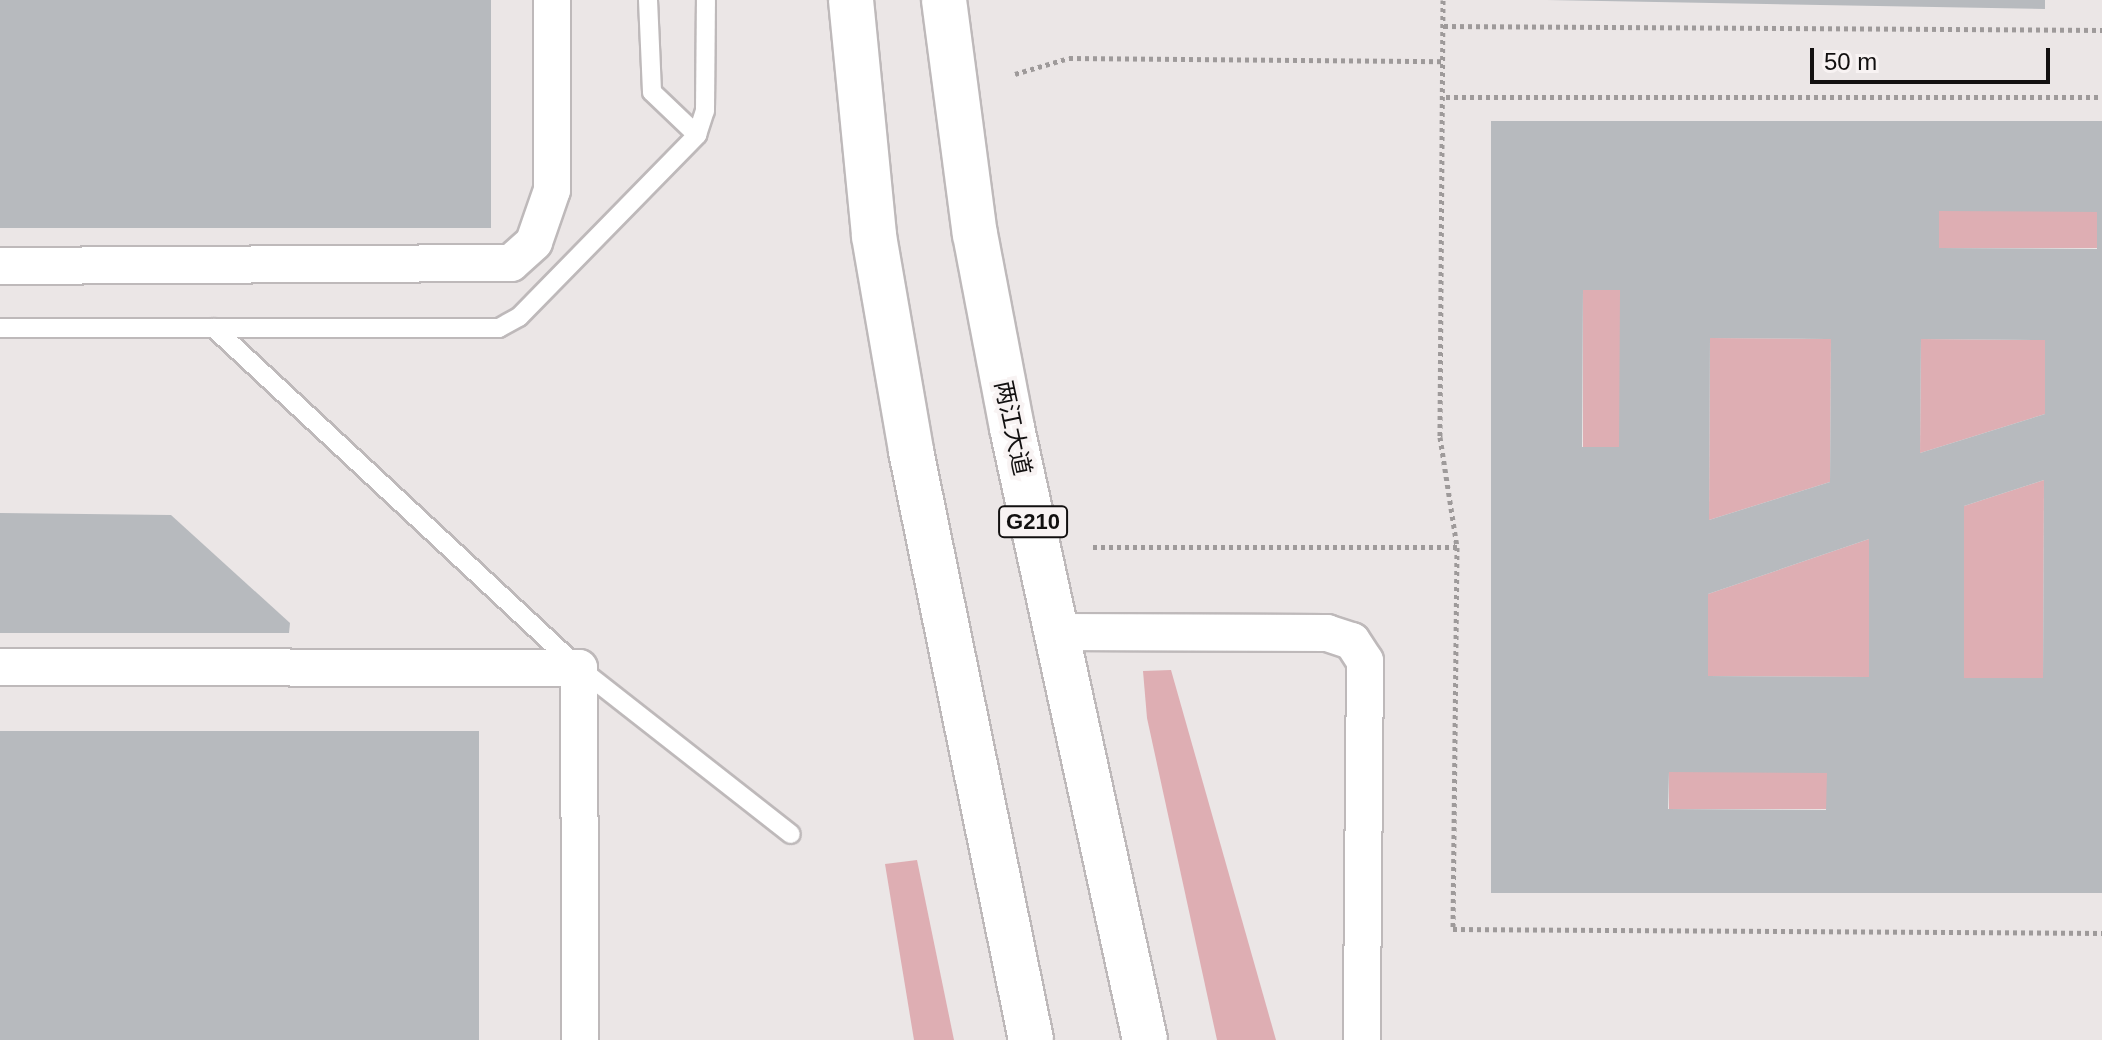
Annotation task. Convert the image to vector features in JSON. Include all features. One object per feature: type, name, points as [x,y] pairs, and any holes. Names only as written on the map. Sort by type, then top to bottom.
[{"type":"highway","points":[[851,0],[874,236],[911,451],[1031,1040]]},
{"type":"highway","name":"两江大道","points":[[944,0],[975,234],[1145,1040]]},
{"type":"street","points":[[0,266],[511,263],[534,242],[552,190],[552,0]]},
{"type":"street","points":[[1058,632],[1327,633],[1352,641],[1365,661],[1362,1040]]},
{"type":"street","points":[[0,667],[579,668],[580,1040]]},
{"type":"lane","points":[[648,0],[652,92],[697,135]]},
{"type":"lane","points":[[0,328],[499,328],[519,317],[697,135],[705,111],[706,0]]},
{"type":"lane","points":[[214,328],[579,668],[791,834]]},
{"type":"path","points":[[1443,0],[1446,97],[1440,437],[1457,547],[1453,929],[2102,933]]},
{"type":"path","points":[[1444,26],[2102,30]]},
{"type":"path","points":[[1015,74],[1069,58],[1445,61]]},
{"type":"path","points":[[1446,97],[2102,97]]},
{"type":"path","points":[[1093,547],[1457,547]]},
{"type":"shaded area","points":[[1939,211],[2097,211],[2097,248],[1939,248]]},
{"type":"shaded area","points":[[1583,290],[1620,290],[1620,447],[1583,447]]},
{"type":"shaded area","points":[[1710,338],[1831,339],[1830,482],[1709,520]]},
{"type":"shaded area","points":[[1921,339],[2045,340],[2045,414],[1920,453]]},
{"type":"shaded area","points":[[2044,480],[2043,678],[1964,678],[1964,506]]},
{"type":"shaded area","points":[[1869,539],[1869,677],[1708,676],[1708,594]]},
{"type":"shaded area","points":[[1171,670],[1276,1040],[1217,1040],[1147,718],[1143,671]]},
{"type":"shaded area","points":[[1669,772],[1827,772],[1827,809],[1669,809]]},
{"type":"shaded area","points":[[917,860],[954,1040],[914,1040],[885,864]]},
{"type":"building","points":[[0,0],[491,0],[491,228],[0,228]]},
{"type":"building","points":[[1547,0],[2045,0],[2045,9]]},
{"type":"building","points":[[1491,121],[2102,121],[2102,893],[1491,893]],"holes":[[[1939,211],[2097,212],[2097,249],[1939,248]],[[1583,290],[1620,290],[1619,447],[1582,447]],[[1710,338],[1831,339],[1830,482],[1709,520]],[[1921,339],[2045,340],[2045,414],[1920,453]],[[2044,480],[2043,678],[1964,678],[1964,506]],[[1869,539],[1869,677],[1708,676],[1708,594]],[[1669,772],[1827,773],[1826,810],[1668,809]]]},
{"type":"building","points":[[0,513],[171,515],[290,623],[289,633],[0,633]]},
{"type":"building","points":[[0,731],[479,731],[479,1040],[0,1040]]}]
